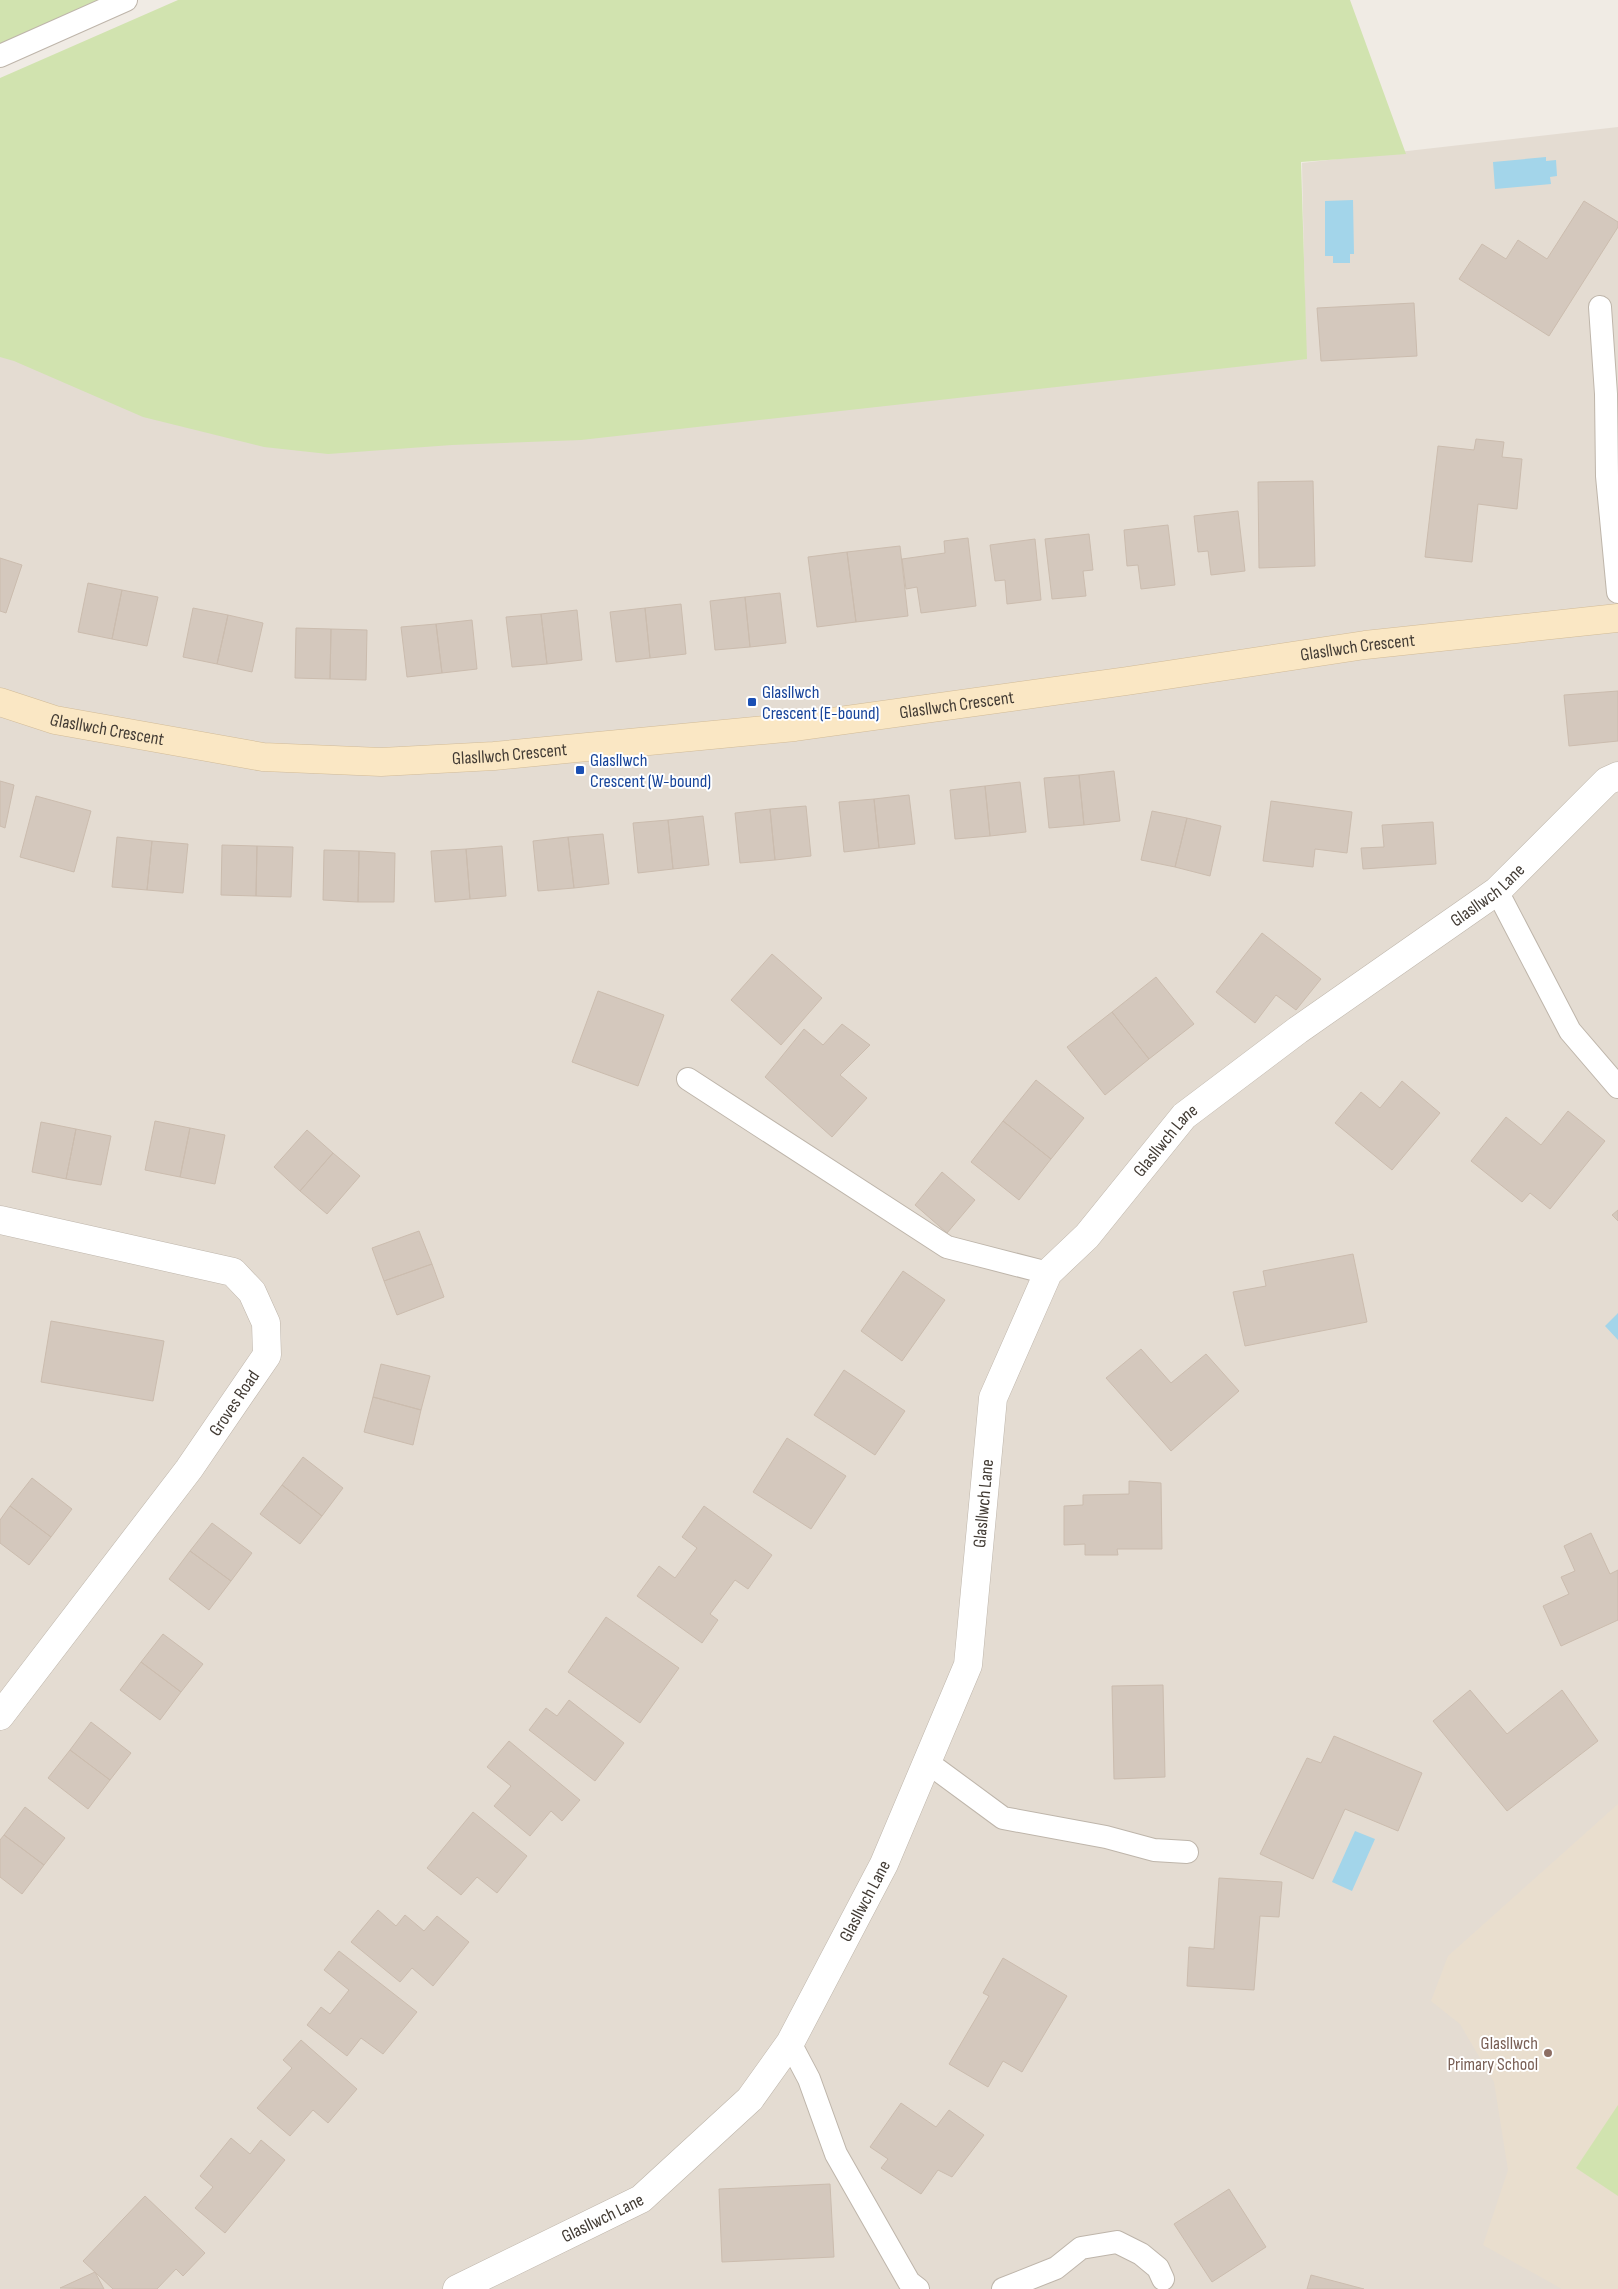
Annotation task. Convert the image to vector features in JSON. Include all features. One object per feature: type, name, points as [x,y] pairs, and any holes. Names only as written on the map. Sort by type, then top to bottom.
[{"type":"main road","name":"Glasllwch Crescent","points":[[0,702],[55,720],[264,757],[381,762],[466,757],[795,727],[1127,681],[1365,645],[1618,618]]},
{"type":"street","name":"Glasllwch Lane","points":[[457,2289],[641,2199],[750,2100],[790,2044],[884,1864],[968,1665],[993,1398],[1048,1273],[1088,1236],[1184,1116],[1298,1030],[1497,891],[1607,781],[1618,776]]},
{"type":"street","name":"Groves Road","points":[[0,1220],[233,1272],[252,1292],[266,1323],[268,1355],[189,1469],[0,1716]]},
{"type":"lane","points":[[0,56],[126,0]]},
{"type":"lane","points":[[1600,307],[1606,394],[1607,476],[1618,592]]},
{"type":"lane","points":[[1497,891],[1570,1031],[1618,1087]]},
{"type":"lane","points":[[688,1079],[947,1247],[1048,1273]]},
{"type":"lane","points":[[927,1762],[1003,1818],[1106,1837],[1154,1850],[1187,1852]]},
{"type":"lane","points":[[790,2044],[810,2079],[836,2154],[909,2282],[918,2289]]},
{"type":"lane","points":[[1003,2289],[1056,2268],[1081,2248],[1117,2242],[1141,2254],[1158,2268],[1163,2279]]},
{"type":"shaded area","points":[[1618,127],[1618,2289],[0,2289],[0,354],[1306,356],[1302,163]]},
{"type":"shaded area","name":"Glasllwch Primary School","points":[[1618,1804],[1618,2289],[1562,2289],[1483,2245],[1508,2170],[1494,2082],[1460,2024],[1431,2001],[1448,1956]]},
{"type":"green space","points":[[0,0],[126,0],[0,56]]},
{"type":"green space","points":[[178,0],[1350,0],[1406,154],[1301,162],[1307,359],[581,440],[452,445],[328,454],[264,447],[143,417],[14,361],[0,357],[0,78]]},
{"type":"green space","points":[[1618,2105],[1618,2196],[1576,2168]]},
{"type":"water","points":[[1546,157],[1546,161],[1556,160],[1557,176],[1550,177],[1551,184],[1495,189],[1493,162]]},
{"type":"water","points":[[1353,200],[1354,254],[1350,254],[1350,263],[1333,263],[1333,256],[1325,256],[1325,201]]},
{"type":"water","points":[[1618,1313],[1618,1340],[1605,1326]]},
{"type":"water","points":[[1355,1831],[1375,1839],[1352,1891],[1332,1882]]},
{"type":"building","points":[[1584,201],[1618,222],[1618,227],[1549,336],[1459,279],[1482,244],[1506,259],[1518,240],[1547,259]]},
{"type":"building","points":[[1414,303],[1417,356],[1321,361],[1317,308]]},
{"type":"building","points":[[1476,439],[1504,442],[1502,457],[1522,459],[1517,509],[1478,504],[1472,562],[1425,557],[1438,446],[1474,450]]},
{"type":"building","points":[[1313,481],[1315,566],[1259,568],[1258,482]]},
{"type":"building","points":[[1238,511],[1245,571],[1211,575],[1208,551],[1198,552],[1194,516]]},
{"type":"building","points":[[1168,525],[1175,585],[1141,589],[1138,565],[1127,566],[1124,530]]},
{"type":"building","points":[[1089,534],[1093,570],[1083,571],[1086,596],[1052,599],[1045,539]]},
{"type":"building","points":[[968,538],[976,606],[921,613],[917,587],[906,589],[902,559],[945,553],[944,541]]},
{"type":"building","points":[[1035,539],[1041,600],[1007,604],[1005,580],[995,581],[990,545]]},
{"type":"building","points":[[900,546],[908,616],[856,622],[847,552]]},
{"type":"building","points":[[847,552],[856,622],[817,627],[808,557]]},
{"type":"building","points":[[0,558],[22,565],[6,613],[0,611]]},
{"type":"building","points":[[88,583],[122,590],[112,639],[78,632]]},
{"type":"building","points":[[122,590],[158,597],[147,646],[112,639]]},
{"type":"building","points":[[780,593],[786,643],[750,647],[745,597]]},
{"type":"building","points":[[745,597],[750,647],[715,650],[710,601]]},
{"type":"building","points":[[681,604],[686,654],[650,658],[645,608]]},
{"type":"building","points":[[193,608],[228,615],[217,664],[183,657]]},
{"type":"building","points":[[645,608],[650,658],[616,662],[610,612]]},
{"type":"building","points":[[577,610],[582,660],[547,664],[541,614]]},
{"type":"building","points":[[541,614],[547,664],[512,667],[506,617]]},
{"type":"building","points":[[228,615],[263,623],[252,672],[217,664]]},
{"type":"building","points":[[472,620],[477,669],[442,673],[436,624]]},
{"type":"building","points":[[436,624],[442,673],[407,677],[401,627]]},
{"type":"building","points":[[296,628],[331,629],[330,679],[295,678]]},
{"type":"building","points":[[331,629],[367,630],[366,680],[330,679]]},
{"type":"building","points":[[1618,691],[1618,741],[1569,746],[1564,695]]},
{"type":"building","points":[[1114,771],[1120,821],[1084,825],[1079,775]]},
{"type":"building","points":[[1079,775],[1084,825],[1049,828],[1044,778]]},
{"type":"building","points":[[0,781],[14,785],[5,828],[0,826]]},
{"type":"building","points":[[1020,782],[1026,832],[990,836],[985,786]]},
{"type":"building","points":[[985,786],[990,836],[955,839],[950,790]]},
{"type":"building","points":[[909,795],[915,844],[879,848],[874,799]]},
{"type":"building","points":[[36,796],[91,811],[74,872],[20,857]]},
{"type":"building","points":[[874,799],[879,848],[844,852],[839,802]]},
{"type":"building","points":[[1271,801],[1352,812],[1347,853],[1315,849],[1313,867],[1263,861]]},
{"type":"building","points":[[806,806],[811,856],[775,860],[770,809]]},
{"type":"building","points":[[770,809],[775,860],[740,863],[735,813]]},
{"type":"building","points":[[1152,811],[1187,818],[1175,867],[1141,860]]},
{"type":"building","points":[[703,816],[709,865],[673,869],[668,820]]},
{"type":"building","points":[[1187,818],[1221,826],[1210,876],[1175,867]]},
{"type":"building","points":[[668,820],[673,869],[638,873],[633,823]]},
{"type":"building","points":[[1433,822],[1436,864],[1363,869],[1361,848],[1384,847],[1382,825]]},
{"type":"building","points":[[603,834],[609,884],[574,888],[568,837]]},
{"type":"building","points":[[117,837],[152,841],[147,890],[112,887]]},
{"type":"building","points":[[568,837],[574,888],[538,891],[533,841]]},
{"type":"building","points":[[152,841],[188,844],[183,893],[147,890]]},
{"type":"building","points":[[222,845],[257,846],[256,896],[221,895]]},
{"type":"building","points":[[257,846],[293,847],[291,897],[256,896]]},
{"type":"building","points":[[502,846],[506,896],[470,899],[466,849]]},
{"type":"building","points":[[466,849],[470,899],[435,902],[431,851]]},
{"type":"building","points":[[324,850],[359,851],[358,902],[323,900]]},
{"type":"building","points":[[359,851],[395,853],[394,902],[358,902]]},
{"type":"building","points":[[1262,933],[1321,979],[1296,1010],[1276,995],[1255,1023],[1216,992]]},
{"type":"building","points":[[772,954],[822,998],[781,1045],[731,1000]]},
{"type":"building","points":[[1156,977],[1194,1024],[1149,1059],[1112,1012]]},
{"type":"building","points":[[598,991],[664,1015],[638,1086],[572,1062]]},
{"type":"building","points":[[1112,1012],[1149,1059],[1105,1095],[1067,1047]]},
{"type":"building","points":[[842,1024],[870,1045],[840,1075],[867,1098],[832,1137],[765,1077],[804,1029],[823,1045]]},
{"type":"building","points":[[1036,1080],[1084,1118],[1051,1159],[1003,1121]]},
{"type":"building","points":[[1402,1081],[1440,1113],[1392,1170],[1335,1123],[1361,1092],[1380,1108]]},
{"type":"building","points":[[1568,1111],[1605,1141],[1550,1209],[1530,1193],[1522,1202],[1471,1161],[1506,1117],[1541,1145]]},
{"type":"building","points":[[155,1121],[190,1128],[180,1177],[145,1170]]},
{"type":"building","points":[[1003,1121],[1051,1159],[1019,1200],[971,1162]]},
{"type":"building","points":[[41,1122],[76,1129],[66,1179],[32,1172]]},
{"type":"building","points":[[190,1128],[225,1135],[215,1184],[180,1177]]},
{"type":"building","points":[[76,1129],[111,1136],[101,1185],[66,1179]]},
{"type":"building","points":[[307,1130],[333,1153],[300,1191],[274,1167]]},
{"type":"building","points":[[333,1153],[360,1176],[327,1214],[300,1191]]},
{"type":"building","points":[[942,1172],[975,1200],[947,1233],[915,1205]]},
{"type":"building","points":[[1618,1210],[1618,1221],[1612,1215]]},
{"type":"building","points":[[419,1231],[432,1264],[384,1281],[372,1248]]},
{"type":"building","points":[[1353,1254],[1367,1322],[1245,1346],[1233,1292],[1266,1286],[1263,1271]]},
{"type":"building","points":[[432,1264],[444,1297],[397,1315],[384,1281]]},
{"type":"building","points":[[903,1271],[945,1300],[902,1361],[861,1331]]},
{"type":"building","points":[[51,1321],[164,1341],[153,1401],[41,1382]]},
{"type":"building","points":[[1141,1349],[1171,1383],[1206,1354],[1239,1391],[1171,1451],[1106,1378]]},
{"type":"building","points":[[381,1364],[430,1376],[421,1410],[373,1397]]},
{"type":"building","points":[[844,1370],[905,1411],[875,1455],[814,1415]]},
{"type":"building","points":[[373,1397],[421,1410],[413,1445],[364,1432]]},
{"type":"building","points":[[787,1438],[846,1476],[811,1529],[753,1492]]},
{"type":"building","points":[[303,1457],[343,1488],[322,1516],[282,1485]]},
{"type":"building","points":[[32,1478],[72,1509],[51,1537],[10,1506]]},
{"type":"building","points":[[1129,1481],[1161,1483],[1162,1549],[1117,1549],[1118,1555],[1085,1555],[1085,1544],[1064,1545],[1064,1506],[1083,1505],[1083,1495],[1129,1494]]},
{"type":"building","points":[[282,1485],[322,1516],[300,1544],[260,1514]]},
{"type":"building","points":[[10,1506],[51,1537],[29,1565],[0,1543],[0,1520]]},
{"type":"building","points":[[704,1506],[772,1555],[748,1589],[735,1580],[710,1614],[718,1620],[702,1643],[637,1596],[659,1566],[675,1578],[697,1548],[682,1537]]},
{"type":"building","points":[[212,1523],[252,1553],[231,1581],[190,1551]]},
{"type":"building","points":[[1591,1533],[1610,1574],[1618,1570],[1618,1620],[1561,1646],[1543,1606],[1569,1594],[1561,1577],[1575,1571],[1564,1546]]},
{"type":"building","points":[[190,1551],[231,1581],[209,1610],[169,1579]]},
{"type":"building","points":[[606,1617],[679,1668],[640,1723],[568,1672]]},
{"type":"building","points":[[163,1634],[203,1664],[181,1692],[141,1662]]},
{"type":"building","points":[[141,1662],[181,1692],[160,1720],[120,1690]]},
{"type":"building","points":[[1163,1685],[1165,1777],[1114,1779],[1112,1686]]},
{"type":"building","points":[[1470,1690],[1507,1734],[1562,1690],[1598,1741],[1507,1811],[1433,1721]]},
{"type":"building","points":[[569,1700],[624,1743],[595,1781],[529,1730],[546,1708],[557,1716]]},
{"type":"building","points":[[91,1722],[131,1753],[110,1780],[70,1750]]},
{"type":"building","points":[[1334,1736],[1422,1773],[1398,1831],[1345,1809],[1313,1879],[1260,1854],[1307,1758],[1321,1763]]},
{"type":"building","points":[[509,1741],[580,1800],[562,1821],[551,1811],[530,1836],[494,1806],[511,1786],[487,1767]]},
{"type":"building","points":[[70,1750],[110,1780],[88,1809],[48,1778]]},
{"type":"building","points":[[25,1807],[65,1838],[44,1865],[4,1835]]},
{"type":"building","points":[[473,1812],[527,1856],[497,1893],[477,1877],[461,1895],[427,1868]]},
{"type":"building","points":[[4,1835],[44,1865],[22,1894],[0,1877],[0,1840]]},
{"type":"building","points":[[1219,1878],[1282,1882],[1279,1917],[1260,1916],[1254,1990],[1187,1986],[1189,1947],[1214,1949]]},
{"type":"building","points":[[378,1910],[396,1926],[405,1915],[424,1931],[437,1916],[469,1942],[433,1986],[412,1968],[400,1982],[351,1942]]},
{"type":"building","points":[[339,1951],[417,2012],[383,2054],[361,2038],[347,2056],[307,2025],[321,2007],[330,2014],[349,1990],[324,1970]]},
{"type":"building","points":[[1003,1958],[1067,1996],[1022,2072],[1003,2061],[988,2087],[949,2064],[989,1996],[983,1993]]},
{"type":"building","points":[[301,2040],[357,2089],[328,2123],[313,2110],[290,2136],[257,2108],[292,2068],[283,2060]]},
{"type":"building","points":[[901,2103],[936,2127],[949,2110],[984,2135],[952,2177],[938,2170],[921,2194],[881,2168],[888,2159],[870,2147]]},
{"type":"building","points":[[231,2138],[250,2154],[261,2140],[285,2160],[225,2233],[195,2208],[213,2187],[200,2176]]},
{"type":"building","points":[[830,2184],[834,2257],[722,2262],[719,2189]]},
{"type":"building","points":[[1229,2189],[1266,2247],[1212,2282],[1174,2224]]},
{"type":"building","points":[[145,2196],[205,2253],[183,2276],[176,2269],[157,2289],[113,2289],[83,2261]]},
{"type":"building","points":[[95,2272],[104,2289],[60,2288]]},
{"type":"building","points":[[1311,2275],[1364,2289],[1307,2289]]},
{"type":"place","name":"Glasllwch Crescent (E-bound)","points":[[752,702]]},
{"type":"place","name":"Glasllwch Crescent (W-bound)","points":[[580,770]]},
{"type":"place","name":"Glasllwch Primary School","points":[[1548,2053]]}]
